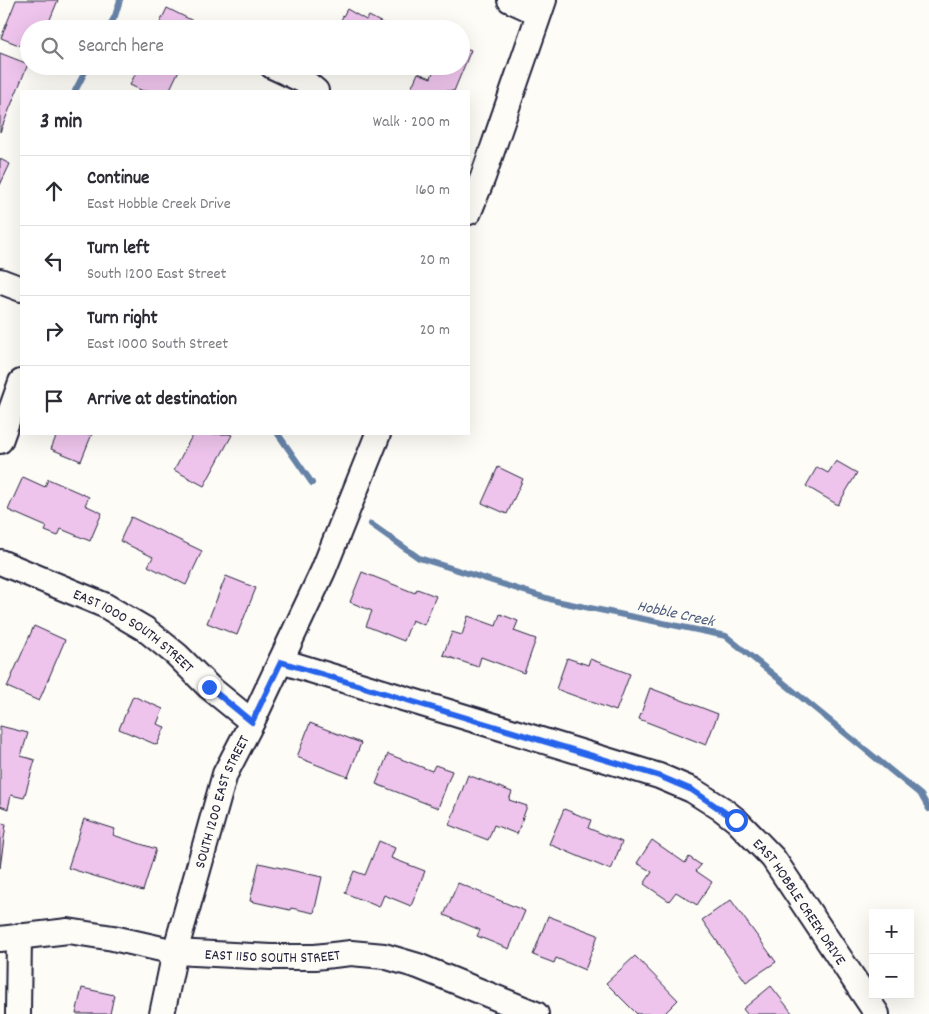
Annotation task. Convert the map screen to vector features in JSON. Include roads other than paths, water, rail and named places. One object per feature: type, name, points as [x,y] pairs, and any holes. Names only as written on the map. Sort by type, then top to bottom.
[{"type":"street","points":[[470,210],[483,177],[541,6],[510,0]]},
{"type":"street","points":[[291,75],[304,81],[315,90]]},
{"type":"street","points":[[0,281],[20,289]]},
{"type":"street","points":[[0,441],[20,385]]},
{"type":"street","name":"SOUTH 1200 EAST STREET","points":[[162,1014],[175,952],[225,774],[281,662],[323,571],[378,435]]},
{"type":"street","name":"EAST 1000 SOUTH STREET","points":[[0,562],[104,605],[145,628],[209,687],[252,722]]},
{"type":"street","name":"EAST HOBBLE CREEK DRIVE","points":[[281,662],[659,776],[692,790],[736,820],[773,858],[877,1014]]},
{"type":"street","name":"EAST 1150 SOUTH STREET","points":[[9,937],[68,931],[112,938],[175,952],[271,957],[315,957],[351,953],[384,956],[418,966],[536,1014]]},
{"type":"street","points":[[9,937],[18,1014]]},
{"type":"waterway","name":"Hobble Creek","points":[[113,20],[120,0]]},
{"type":"waterway","name":"Hobble Creek","points":[[76,90],[83,75]]},
{"type":"waterway","name":"Hobble Creek","points":[[279,435],[312,483]]},
{"type":"waterway","name":"Hobble Creek","points":[[371,524],[419,558],[556,601],[726,636],[921,795],[929,809]]}]
